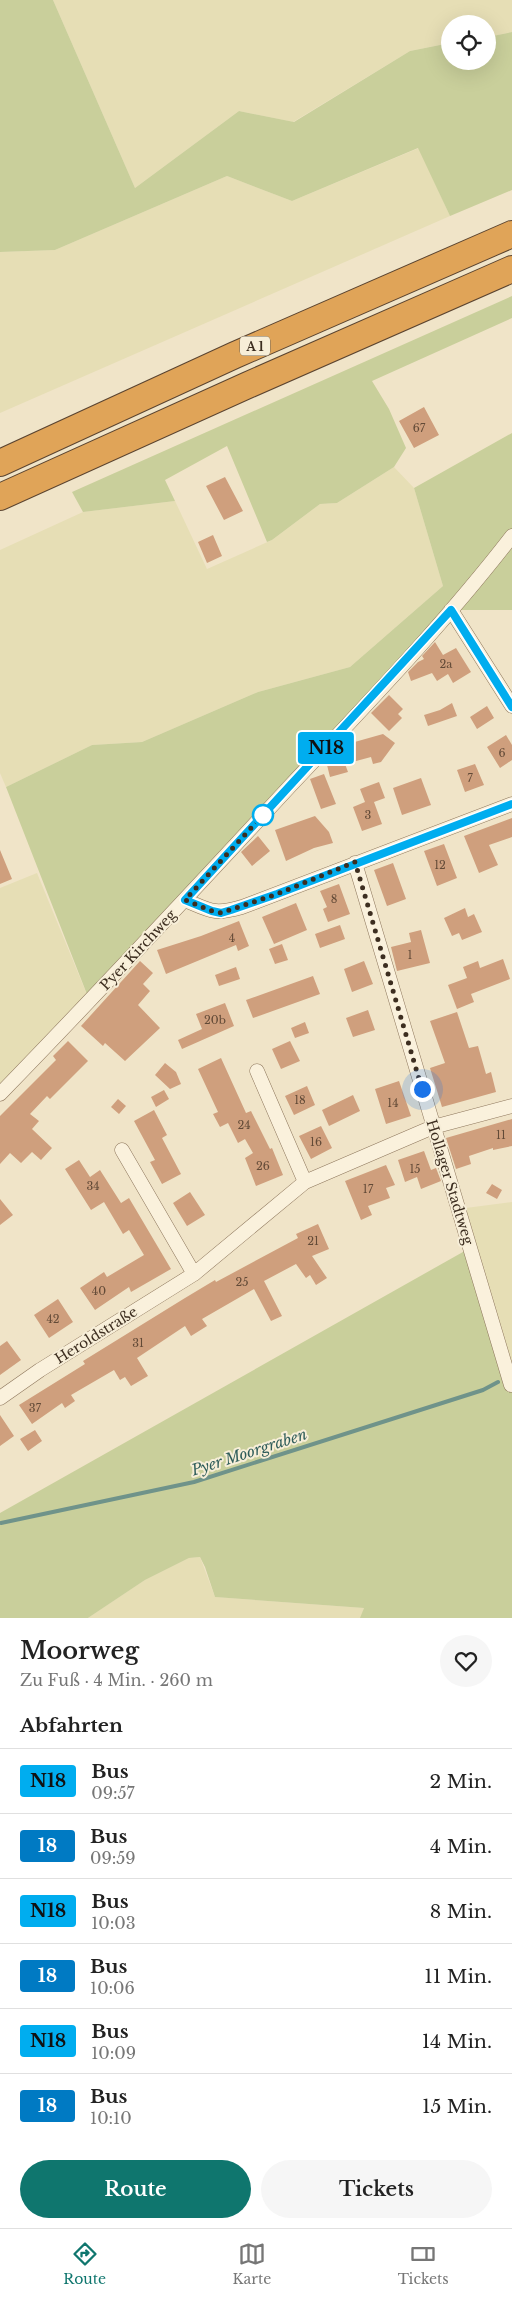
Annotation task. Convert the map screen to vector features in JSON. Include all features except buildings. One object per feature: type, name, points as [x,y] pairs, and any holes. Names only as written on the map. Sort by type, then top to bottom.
[{"type":"highway","name":"A 1","points":[[0,463],[253,347],[512,234]]},
{"type":"highway","name":"A 1","points":[[0,497],[512,269]]},
{"type":"street","name":"Pyer Kirchweg","points":[[0,1094],[185,900],[479,579],[512,536]]},
{"type":"street","points":[[451,610],[512,706]]},
{"type":"street","points":[[185,900],[221,913],[277,894],[355,862],[512,804]]},
{"type":"street","name":"Hollager Stadtweg","points":[[355,862],[511,1385]]},
{"type":"street","points":[[257,1071],[305,1182]]},
{"type":"street","name":"Heroldstraße","points":[[0,1398],[40,1370],[194,1274],[305,1182],[433,1127],[512,1106]]},
{"type":"street","points":[[122,1150],[194,1274]]},
{"type":"shaded area","points":[[53,0],[512,0],[512,32],[496,35],[496,15],[441,15],[441,45],[410,51],[293,122],[239,111],[135,188]]},
{"type":"shaded area","points":[[419,148],[450,216],[0,413],[0,252],[55,250],[227,176],[292,201]]},
{"type":"shaded area","points":[[394,467],[414,488],[443,586],[350,667],[258,692],[142,742],[92,745],[6,787],[0,773],[0,550],[83,512],[175,501],[207,569],[272,540],[320,504],[337,503]]},
{"type":"shaded area","points":[[37,873],[90,1002],[0,1094],[0,888]]},
{"type":"shaded area","points":[[512,1202],[512,1390],[458,1209]]},
{"type":"shaded area","points":[[200,1557],[215,1597],[364,1608],[362,1616],[360,1618],[88,1618],[145,1580],[189,1558]]},
{"type":"green space","points":[[0,0],[53,0],[135,188],[239,111],[294,122],[410,51],[441,45],[441,70],[496,70],[496,35],[512,32],[512,190],[450,216],[418,148],[292,201],[227,176],[55,250],[0,252]]},
{"type":"green space","points":[[512,296],[512,318],[372,381],[389,409],[406,448],[394,467],[337,503],[320,504],[272,540],[267,542],[227,446],[165,480],[175,501],[83,512],[72,492]]},
{"type":"green space","points":[[512,433],[512,610],[451,610],[90,1002],[6,787],[92,745],[142,742],[258,692],[350,667],[443,586],[414,488]]},
{"type":"green space","points":[[470,1248],[512,1390],[512,1618],[360,1618],[364,1608],[215,1597],[200,1557],[189,1558],[145,1580],[88,1618],[0,1618],[0,1513]]},
{"type":"waterway","name":"Pyer Moorgraben","points":[[1,1523],[194,1482],[483,1390],[498,1382]]},
{"type":"bus line","name":"N18","points":[[512,707],[451,610],[185,900],[221,913],[242,907],[355,862],[512,804]]},
{"type":"route","points":[[263,815],[185,900],[221,913],[277,894],[355,862],[422,1089]]}]
